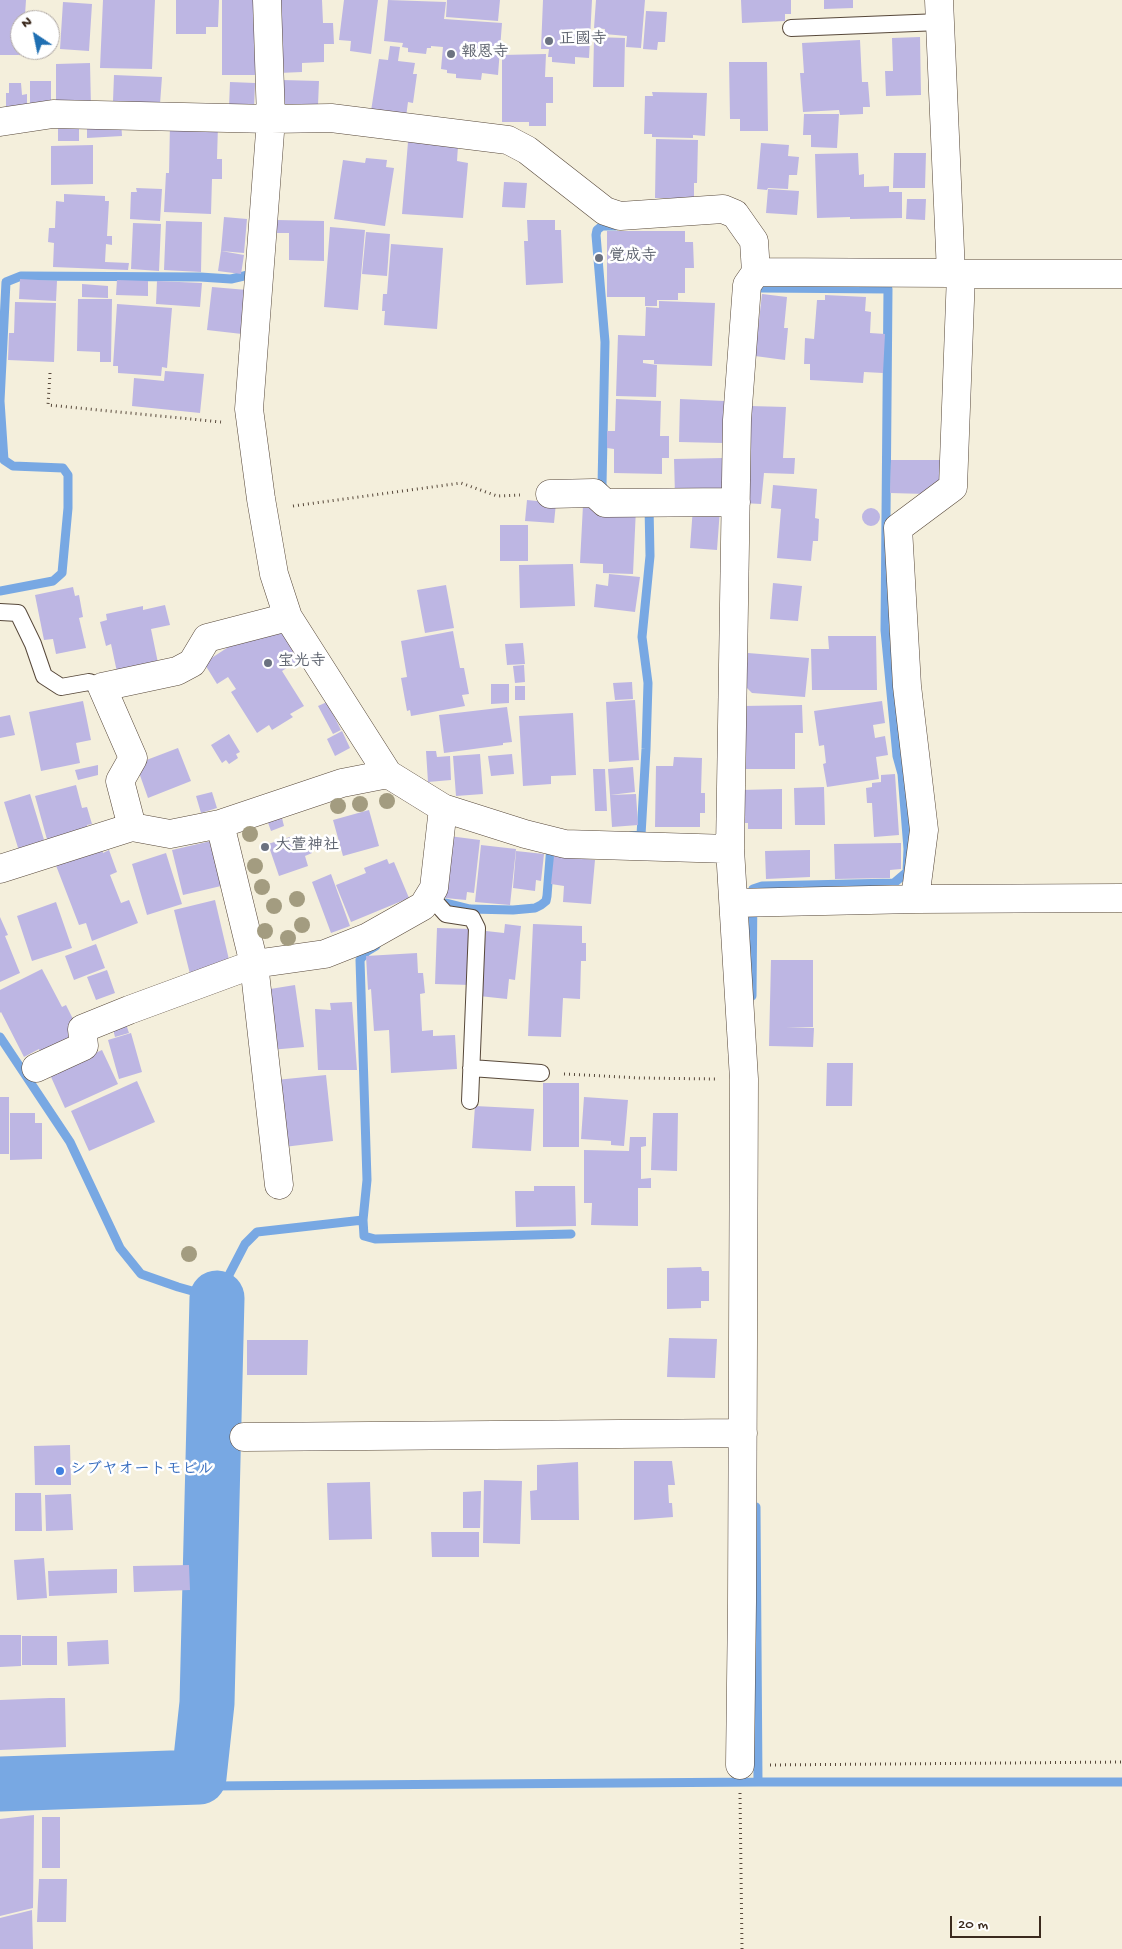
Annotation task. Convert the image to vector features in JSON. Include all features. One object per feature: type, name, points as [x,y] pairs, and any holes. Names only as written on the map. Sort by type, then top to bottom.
[{"type":"street","points":[[267,0],[271,119],[249,409],[262,510],[274,574],[288,617],[388,774],[443,808],[525,834],[565,844],[730,849]]},
{"type":"street","points":[[914,899],[924,830],[907,686],[898,528],[953,486],[956,274],[940,11]]},
{"type":"street","points":[[0,122],[52,114],[271,119],[331,118],[508,140],[527,150],[605,211],[620,216],[722,209],[735,214],[754,241],[756,272],[747,284],[737,420],[730,849],[747,903],[744,1079],[740,1765]]},
{"type":"street","points":[[756,272],[1122,274]]},
{"type":"street","points":[[550,494],[594,493],[606,503],[736,502]]},
{"type":"street","points":[[132,827],[120,781],[133,758],[102,687],[177,671],[192,663],[207,638],[288,617]]},
{"type":"street","points":[[0,868],[132,827],[170,834],[220,824],[342,783],[388,774]]},
{"type":"street","points":[[36,1068],[84,1046],[82,1029],[254,964],[326,954],[368,937],[423,906],[434,888],[443,808]]},
{"type":"street","points":[[220,824],[254,964],[279,1185]]},
{"type":"street","points":[[747,903],[914,899],[1122,898]]},
{"type":"street","points":[[244,1437],[743,1433]]},
{"type":"lane","points":[[791,28],[940,11]]},
{"type":"lane","points":[[0,612],[18,613],[33,644],[44,676],[61,687],[88,682],[102,687]]},
{"type":"lane","points":[[430,896],[446,914],[472,918],[477,928],[470,1101]]},
{"type":"lane","points":[[472,1068],[541,1073]]},
{"type":"path","points":[[50,373],[48,405],[251,426]]},
{"type":"path","points":[[262,510],[460,483],[497,496],[550,494]]},
{"type":"path","points":[[541,1073],[641,1078],[744,1079]]},
{"type":"path","points":[[740,1765],[1122,1762]]},
{"type":"path","points":[[740,1794],[742,1949]]},
{"type":"building","points":[[0,0],[26,0],[25,10],[10,10],[10,55],[0,55]]},
{"type":"building","points":[[103,0],[155,0],[152,69],[100,68]]},
{"type":"building","points":[[176,0],[219,0],[218,27],[206,27],[206,34],[176,34]]},
{"type":"building","points":[[222,0],[253,0],[253,17],[259,17],[255,75],[222,75]]},
{"type":"building","points":[[278,0],[322,0],[323,23],[333,23],[334,44],[324,44],[324,62],[302,63],[302,72],[279,73]]},
{"type":"building","points":[[344,0],[378,0],[371,54],[350,51],[351,41],[339,40]]},
{"type":"building","points":[[388,0],[446,2],[444,19],[502,23],[498,75],[482,73],[481,80],[456,78],[456,74],[447,73],[447,70],[441,69],[443,47],[431,46],[431,48],[427,48],[426,54],[408,52],[408,48],[402,47],[403,43],[384,41]]},
{"type":"building","points":[[447,0],[500,0],[498,21],[446,17]]},
{"type":"building","points":[[543,0],[592,0],[589,58],[575,57],[575,64],[552,62],[552,57],[548,57],[549,49],[541,49]]},
{"type":"building","points":[[596,0],[645,0],[641,48],[626,47],[627,36],[604,34],[605,29],[594,28]]},
{"type":"building","points":[[741,0],[791,0],[791,14],[785,14],[785,21],[742,23]]},
{"type":"building","points":[[824,0],[853,0],[853,8],[824,9]]},
{"type":"building","points":[[63,2],[92,4],[89,51],[60,49]]},
{"type":"building","points":[[646,11],[667,12],[665,42],[658,42],[657,50],[643,49]]},
{"type":"building","points":[[594,37],[625,38],[624,87],[593,87]]},
{"type":"building","points":[[920,37],[921,95],[886,96],[885,71],[893,71],[892,38]]},
{"type":"building","points":[[860,40],[862,82],[868,82],[870,107],[863,107],[863,114],[840,115],[839,110],[803,112],[800,73],[804,73],[802,43]]},
{"type":"building","points":[[390,46],[400,47],[398,61],[415,63],[413,74],[417,74],[413,103],[408,102],[406,117],[371,111],[379,59],[388,60]]},
{"type":"building","points":[[546,54],[545,77],[553,77],[553,103],[546,103],[546,126],[529,126],[529,122],[502,122],[502,55]]},
{"type":"building","points":[[729,62],[767,62],[768,131],[740,131],[740,119],[730,119]]},
{"type":"building","points":[[90,63],[91,107],[56,107],[56,64]]},
{"type":"building","points":[[114,75],[162,77],[160,104],[113,101]]},
{"type":"building","points":[[282,80],[319,81],[318,105],[281,104]]},
{"type":"building","points":[[30,81],[51,81],[51,108],[30,107]]},
{"type":"building","points":[[230,82],[255,83],[254,109],[229,108]]},
{"type":"building","points":[[9,83],[21,83],[22,95],[27,94],[27,108],[6,109],[6,93],[9,93]]},
{"type":"building","points":[[652,92],[707,93],[705,136],[693,135],[693,138],[652,137],[652,134],[644,134],[645,96],[653,96]]},
{"type":"building","points":[[804,114],[839,114],[837,148],[811,147],[811,135],[803,135]]},
{"type":"building","points":[[121,120],[122,136],[87,138],[87,122]]},
{"type":"building","points":[[58,121],[79,121],[79,141],[58,141]]},
{"type":"building","points":[[170,124],[218,125],[217,159],[222,159],[222,179],[212,179],[211,214],[164,212],[166,173],[169,173]]},
{"type":"building","points":[[656,139],[698,140],[697,183],[694,183],[694,199],[655,198]]},
{"type":"building","points":[[408,142],[458,146],[457,161],[468,163],[463,218],[402,214]]},
{"type":"building","points":[[761,143],[789,145],[788,156],[799,157],[797,175],[789,175],[788,189],[757,189]]},
{"type":"building","points":[[93,145],[93,184],[51,185],[51,146]]},
{"type":"building","points":[[858,153],[859,175],[864,174],[864,187],[889,186],[889,192],[902,192],[902,218],[817,218],[815,154]]},
{"type":"building","points":[[894,153],[926,153],[925,188],[893,188]]},
{"type":"building","points":[[366,158],[387,160],[386,167],[394,168],[385,226],[334,219],[343,160],[365,163]]},
{"type":"building","points":[[504,182],[527,183],[525,208],[502,207]]},
{"type":"building","points":[[136,188],[162,189],[160,221],[130,219],[131,192],[137,192]]},
{"type":"building","points":[[768,189],[799,191],[797,215],[766,213]]},
{"type":"building","points":[[64,194],[105,196],[105,201],[109,201],[107,236],[112,236],[112,245],[106,244],[105,262],[129,263],[128,270],[53,267],[54,243],[48,242],[49,228],[55,228],[56,201],[64,202]]},
{"type":"building","points":[[907,199],[926,199],[925,220],[906,219]]},
{"type":"building","points":[[224,217],[247,219],[244,253],[221,251]]},
{"type":"building","points":[[277,220],[324,221],[324,261],[289,260],[289,233],[277,233]]},
{"type":"building","points":[[527,220],[555,220],[555,230],[561,230],[563,283],[526,285],[524,241],[528,241]]},
{"type":"building","points":[[166,221],[202,222],[201,272],[164,270]]},
{"type":"building","points":[[133,223],[161,224],[159,271],[131,269]]},
{"type":"building","points":[[330,227],[365,230],[358,310],[324,307]]},
{"type":"building","points":[[607,231],[685,231],[685,242],[693,242],[694,268],[685,268],[685,293],[678,293],[678,300],[657,300],[657,306],[645,306],[645,297],[607,297]]},
{"type":"building","points":[[366,232],[390,234],[387,276],[362,274]]},
{"type":"building","points":[[391,244],[443,248],[437,329],[384,325],[385,311],[382,311],[383,294],[387,294]]},
{"type":"building","points":[[221,251],[244,255],[241,274],[218,271]]},
{"type":"building","points":[[20,279],[57,281],[56,301],[19,299]]},
{"type":"building","points":[[117,280],[148,281],[148,296],[116,295]]},
{"type":"building","points":[[157,281],[202,283],[200,307],[156,304]]},
{"type":"building","points":[[82,284],[108,286],[108,298],[82,297]]},
{"type":"building","points":[[212,287],[247,290],[242,334],[207,330]]},
{"type":"building","points":[[762,294],[787,297],[784,328],[788,328],[785,360],[755,356]]},
{"type":"building","points":[[825,295],[866,297],[865,311],[871,312],[870,333],[885,334],[883,373],[864,372],[863,383],[810,380],[810,364],[804,364],[805,338],[814,339],[817,300],[825,300]]},
{"type":"building","points":[[78,299],[112,299],[111,362],[100,362],[100,352],[77,351]]},
{"type":"building","points":[[659,301],[715,303],[712,366],[654,364],[654,360],[643,360],[643,363],[657,365],[656,397],[616,396],[618,335],[645,336],[646,307],[659,308]]},
{"type":"building","points":[[15,302],[56,303],[54,362],[8,360],[9,333],[14,333]]},
{"type":"building","points":[[117,304],[172,308],[167,368],[162,367],[161,376],[118,373],[118,366],[113,366]]},
{"type":"building","points":[[165,371],[204,374],[200,413],[132,406],[134,378],[164,381]]},
{"type":"building","points":[[616,399],[661,401],[660,436],[669,436],[669,458],[662,458],[662,474],[614,473],[614,449],[607,448],[607,431],[615,431]]},
{"type":"building","points":[[680,399],[724,401],[723,443],[679,442]]},
{"type":"building","points":[[750,406],[786,407],[783,458],[795,458],[794,474],[764,473],[761,504],[743,503]]},
{"type":"building","points":[[723,458],[724,494],[675,495],[674,459]]},
{"type":"building","points":[[891,460],[942,460],[940,479],[926,494],[890,493]]},
{"type":"building","points":[[773,485],[817,489],[815,518],[819,519],[818,541],[813,541],[811,561],[777,558],[781,509],[771,508]]},
{"type":"building","points":[[527,500],[556,503],[554,523],[525,521]]},
{"type":"building","points":[[583,505],[636,508],[633,574],[603,573],[603,564],[580,563]]},
{"type":"building","points":[[693,507],[720,509],[717,550],[690,548]]},
{"type":"building","points":[[871,508],[877,511],[880,517],[877,523],[871,526],[865,523],[862,517],[865,511]]},
{"type":"building","points":[[500,525],[528,525],[528,561],[500,561]]},
{"type":"building","points":[[573,564],[575,606],[520,608],[519,565]]},
{"type":"building","points":[[609,574],[640,577],[635,612],[594,607],[596,584],[608,586]]},
{"type":"building","points":[[773,583],[802,586],[798,621],[770,619]]},
{"type":"building","points":[[446,585],[454,628],[425,633],[417,590]]},
{"type":"building","points":[[73,587],[75,596],[79,595],[83,617],[79,618],[86,648],[56,654],[53,639],[44,640],[35,595]]},
{"type":"building","points":[[165,605],[170,625],[151,629],[158,663],[117,672],[111,644],[106,646],[100,622],[107,620],[106,614],[143,606],[143,610]]},
{"type":"building","points":[[281,623],[302,658],[282,671],[304,706],[290,714],[293,717],[272,730],[269,725],[257,733],[231,692],[236,689],[228,677],[217,684],[204,663],[239,640]]},
{"type":"building","points":[[453,631],[460,668],[464,668],[469,694],[462,695],[465,706],[411,716],[410,710],[407,711],[401,678],[407,677],[401,641]]},
{"type":"building","points":[[828,636],[876,636],[877,690],[812,690],[811,649],[829,649]]},
{"type":"building","points":[[523,643],[525,664],[507,665],[505,644]]},
{"type":"building","points":[[748,653],[809,658],[805,697],[752,693],[745,686]]},
{"type":"building","points":[[524,665],[525,682],[515,683],[513,666]]},
{"type":"building","points":[[632,682],[633,699],[615,700],[613,683]]},
{"type":"building","points":[[491,684],[509,684],[509,703],[491,704]]},
{"type":"building","points":[[515,686],[525,686],[525,700],[515,700]]},
{"type":"building","points":[[635,700],[639,760],[609,762],[606,702]]},
{"type":"building","points":[[83,701],[91,740],[76,743],[80,763],[41,771],[29,712]]},
{"type":"building","points":[[882,701],[885,723],[873,725],[875,738],[885,736],[888,755],[876,757],[879,779],[827,787],[823,764],[826,763],[824,745],[819,746],[814,711]]},
{"type":"building","points":[[327,702],[341,730],[333,734],[318,706]]},
{"type":"building","points":[[802,705],[803,733],[795,733],[795,769],[743,769],[743,706]]},
{"type":"building","points":[[507,707],[512,742],[503,743],[503,745],[444,753],[439,715]]},
{"type":"building","points":[[573,713],[576,775],[551,776],[551,784],[523,786],[519,716]]},
{"type":"building","points":[[10,715],[15,735],[0,738],[0,717]]},
{"type":"building","points":[[342,731],[350,748],[335,756],[327,739]]},
{"type":"building","points":[[229,734],[240,752],[236,754],[238,758],[229,764],[226,760],[222,763],[211,745]]},
{"type":"building","points":[[178,748],[191,781],[148,798],[136,764]]},
{"type":"building","points":[[426,751],[436,751],[437,757],[450,756],[451,780],[428,782]]},
{"type":"building","points":[[480,754],[483,794],[456,796],[453,756]]},
{"type":"building","points":[[512,754],[514,774],[491,776],[488,756]]},
{"type":"building","points":[[674,757],[702,758],[701,793],[705,793],[705,813],[700,813],[700,827],[655,827],[656,766],[673,766]]},
{"type":"building","points":[[98,765],[98,775],[78,780],[75,770]]},
{"type":"building","points":[[633,767],[635,792],[610,795],[608,769]]},
{"type":"building","points":[[593,769],[605,769],[607,811],[595,811]]},
{"type":"building","points":[[895,774],[899,835],[874,837],[872,803],[867,803],[866,788],[872,787],[872,783],[881,782],[881,775]]},
{"type":"building","points":[[76,785],[82,808],[87,807],[92,824],[87,825],[89,832],[48,843],[35,796]]},
{"type":"building","points":[[824,787],[825,825],[795,825],[794,788]]},
{"type":"building","points":[[782,789],[782,829],[748,829],[748,823],[740,823],[740,790]]},
{"type":"building","points":[[212,792],[217,808],[201,813],[196,796]]},
{"type":"building","points":[[30,794],[45,843],[19,851],[4,802]]},
{"type":"building","points":[[636,794],[638,825],[612,827],[610,795]]},
{"type":"building","points":[[369,810],[379,846],[343,856],[333,820]]},
{"type":"building","points":[[281,814],[284,826],[271,831],[267,820]]},
{"type":"building","points":[[296,835],[298,844],[308,841],[312,853],[305,856],[308,866],[279,876],[268,844]]},
{"type":"building","points":[[449,836],[480,840],[474,893],[467,892],[466,900],[445,898]]},
{"type":"building","points":[[211,841],[221,886],[183,895],[172,850]]},
{"type":"building","points":[[901,843],[901,869],[890,870],[890,878],[835,879],[834,844]]},
{"type":"building","points":[[481,845],[516,849],[510,905],[475,902]]},
{"type":"building","points":[[101,846],[103,853],[109,850],[117,872],[110,875],[121,903],[129,900],[138,923],[92,941],[86,923],[79,925],[55,863]]},
{"type":"building","points":[[810,850],[810,877],[766,879],[765,851]]},
{"type":"building","points":[[516,851],[544,854],[541,881],[536,880],[535,891],[513,888]]},
{"type":"building","points":[[166,853],[182,904],[147,915],[132,864]]},
{"type":"building","points":[[554,856],[595,860],[591,904],[563,902],[564,886],[551,884]]},
{"type":"building","points":[[387,859],[389,864],[394,862],[409,898],[351,922],[336,885],[366,873],[364,868]]},
{"type":"building","points":[[331,874],[350,926],[331,933],[312,882]]},
{"type":"building","points":[[215,900],[230,964],[190,974],[174,910]]},
{"type":"building","points":[[56,902],[72,948],[32,961],[17,916]]},
{"type":"building","points":[[0,917],[8,935],[5,936],[20,973],[0,982]]},
{"type":"building","points":[[505,924],[521,926],[515,980],[509,979],[507,999],[479,996],[486,931],[504,933]]},
{"type":"building","points":[[533,924],[582,926],[582,943],[586,943],[586,961],[581,961],[580,999],[563,998],[561,1037],[528,1036]]},
{"type":"building","points":[[437,928],[472,929],[471,985],[435,984]]},
{"type":"building","points":[[96,944],[105,968],[74,980],[65,956]]},
{"type":"building","points":[[417,953],[418,973],[423,973],[425,993],[420,994],[422,1031],[433,1030],[433,1036],[455,1035],[457,1069],[391,1073],[389,1030],[374,1031],[371,989],[368,990],[366,956]]},
{"type":"building","points":[[771,960],[813,960],[813,1027],[786,1027],[814,1028],[813,1047],[769,1046]]},
{"type":"building","points":[[42,969],[62,1007],[66,1005],[77,1027],[75,1041],[43,1057],[39,1049],[24,1057],[0,1013],[0,990]]},
{"type":"building","points":[[107,970],[115,993],[96,1000],[87,977]]},
{"type":"building","points":[[295,985],[304,1047],[270,1050],[264,990]]},
{"type":"building","points":[[352,1002],[357,1070],[318,1070],[315,1009],[331,1010],[330,1003]]},
{"type":"building","points":[[125,1021],[129,1033],[115,1037],[112,1025]]},
{"type":"building","points":[[131,1033],[142,1072],[119,1079],[108,1040]]},
{"type":"building","points":[[102,1050],[118,1084],[65,1108],[47,1068],[69,1065]]},
{"type":"building","points":[[827,1063],[853,1063],[852,1106],[826,1106]]},
{"type":"building","points":[[326,1075],[333,1141],[284,1147],[276,1080]]},
{"type":"building","points":[[137,1081],[155,1122],[89,1151],[71,1111]]},
{"type":"building","points":[[543,1083],[579,1083],[579,1147],[543,1147]]},
{"type":"building","points":[[0,1097],[9,1097],[9,1154],[0,1154]]},
{"type":"building","points":[[584,1097],[628,1100],[624,1146],[611,1145],[611,1141],[581,1139]]},
{"type":"building","points":[[475,1106],[534,1109],[531,1151],[472,1148]]},
{"type":"building","points":[[10,1113],[35,1113],[35,1123],[42,1123],[42,1159],[10,1160]]},
{"type":"building","points":[[653,1113],[678,1113],[677,1171],[651,1170]]},
{"type":"building","points":[[630,1137],[646,1137],[646,1146],[641,1147],[641,1179],[651,1178],[651,1188],[638,1188],[638,1226],[591,1225],[592,1203],[584,1203],[584,1150],[629,1151]]},
{"type":"building","points":[[534,1186],[575,1186],[576,1226],[516,1227],[515,1191],[534,1191]]},
{"type":"building","points":[[701,1267],[702,1271],[709,1271],[709,1301],[701,1301],[701,1308],[667,1309],[667,1268]]},
{"type":"building","points":[[669,1338],[717,1339],[715,1378],[667,1377]]},
{"type":"building","points":[[247,1340],[308,1340],[307,1375],[247,1375]]},
{"type":"building","points":[[70,1445],[71,1485],[35,1485],[34,1446]]},
{"type":"building","points":[[634,1461],[672,1461],[675,1485],[668,1485],[669,1503],[672,1503],[673,1517],[634,1520]]},
{"type":"building","points":[[578,1462],[579,1520],[531,1520],[530,1491],[537,1490],[537,1465]]},
{"type":"building","points":[[484,1480],[522,1481],[520,1544],[483,1543]]},
{"type":"building","points":[[370,1482],[372,1539],[329,1540],[327,1483]]},
{"type":"building","points":[[481,1491],[480,1528],[463,1528],[463,1492]]},
{"type":"building","points":[[15,1493],[41,1493],[42,1531],[15,1531]]},
{"type":"building","points":[[71,1494],[73,1530],[46,1531],[45,1495]]},
{"type":"building","points":[[431,1532],[479,1532],[479,1557],[432,1557]]},
{"type":"building","points":[[44,1558],[47,1598],[17,1600],[14,1560]]},
{"type":"building","points":[[189,1565],[190,1590],[134,1592],[133,1566]]},
{"type":"building","points":[[117,1569],[117,1593],[49,1596],[48,1571]]},
{"type":"building","points":[[0,1635],[21,1635],[21,1666],[0,1667]]},
{"type":"building","points":[[22,1636],[57,1636],[57,1665],[22,1665]]},
{"type":"building","points":[[108,1640],[109,1664],[68,1666],[67,1642]]},
{"type":"building","points":[[65,1698],[66,1747],[0,1750],[0,1700]]},
{"type":"building","points":[[34,1815],[33,1908],[0,1916],[0,1819]]},
{"type":"building","points":[[42,1817],[60,1817],[60,1868],[42,1868]]},
{"type":"building","points":[[39,1879],[67,1879],[66,1922],[37,1922]]},
{"type":"building","points":[[32,1910],[33,1949],[0,1949],[0,1918]]},
{"type":"waterway","points":[[606,493],[602,485],[605,342],[596,235],[597,230],[602,226],[616,226]]},
{"type":"waterway","points":[[0,591],[53,581],[62,573],[68,508],[68,475],[63,468],[13,466],[4,460],[0,401],[6,282],[21,276],[200,277],[231,279],[248,275]]},
{"type":"waterway","points":[[752,282],[761,288],[888,289],[885,630],[897,756],[902,774],[908,849],[907,872],[894,883],[762,886],[753,889],[752,996]]},
{"type":"waterway","points":[[631,836],[641,835],[646,749],[648,683],[642,637],[650,556],[649,506]]},
{"type":"waterway","points":[[437,907],[446,903],[470,909],[513,910],[535,908],[541,905],[546,901],[547,896],[551,845]]},
{"type":"waterway","points":[[363,1220],[367,1180],[360,960],[366,952],[376,946]]},
{"type":"waterway","points":[[0,1037],[70,1142],[120,1248],[141,1274],[178,1287],[217,1298],[245,1244],[257,1232],[363,1220],[364,1236],[375,1239],[571,1234]]},
{"type":"waterway","points":[[0,1784],[199,1777],[207,1703],[217,1298]]},
{"type":"waterway","points":[[756,1507],[758,1782]]},
{"type":"waterway","points":[[199,1777],[210,1786],[758,1782],[1122,1782]]},
{"type":"place","name":"正國寺","points":[[549,41]]},
{"type":"place","name":"報恩寺","points":[[451,54]]},
{"type":"place","name":"覚成寺","points":[[599,258]]},
{"type":"place","name":"宝光寺","points":[[268,663]]},
{"type":"place","name":"大萱神社","points":[[265,847]]},
{"type":"place","name":"シブヤオートモビル","points":[[60,1471]]}]
